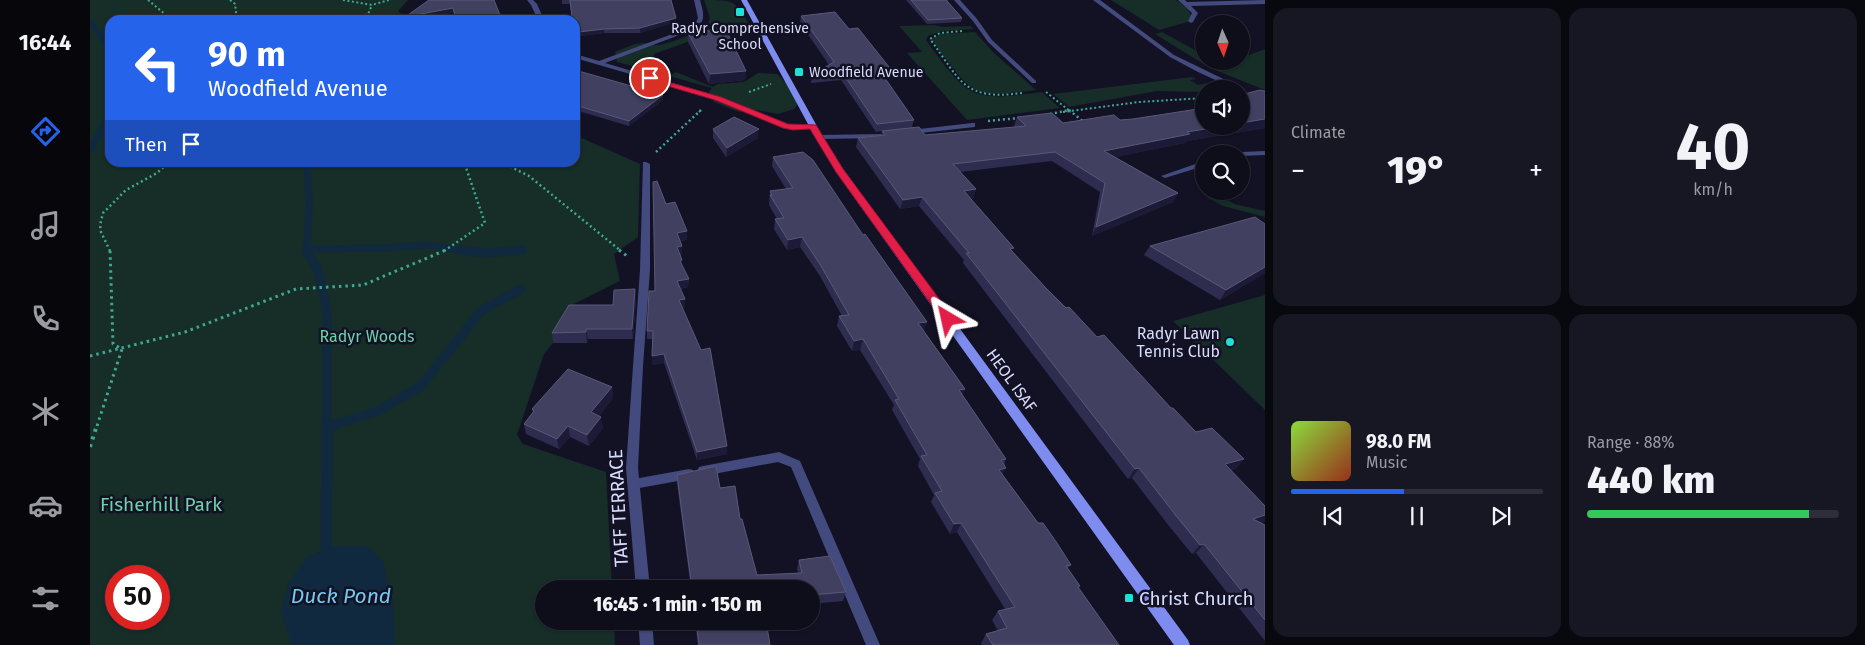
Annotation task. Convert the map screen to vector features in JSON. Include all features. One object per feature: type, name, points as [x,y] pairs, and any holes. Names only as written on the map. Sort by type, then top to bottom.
[{"type":"main road","name":"HEOL ISAF","points":[[744,0],[839,170],[1184,645]]},
{"type":"street","points":[[530,0],[539,15]]},
{"type":"street","points":[[600,63],[696,27],[701,22],[702,17],[697,0]]},
{"type":"street","points":[[957,0],[975,20],[981,31],[1034,82]]},
{"type":"street","points":[[1096,0],[1172,56],[1220,80]]},
{"type":"street","points":[[1184,2],[1265,2]]},
{"type":"street","points":[[1184,2],[1195,13],[1191,21]]},
{"type":"street","points":[[580,57],[718,98],[786,126],[793,128],[813,126]]},
{"type":"street","points":[[907,133],[972,126]]},
{"type":"street","points":[[819,137],[888,135]]},
{"type":"street","points":[[1250,153],[1265,152]]},
{"type":"street","name":"TAFF TERRACE","points":[[642,580],[632,468],[645,270],[646,164]]},
{"type":"street","points":[[1165,176],[1195,167]]},
{"type":"street","points":[[634,484],[779,457],[796,464],[873,645]]},
{"type":"street","points":[[646,630],[648,645]]},
{"type":"path","points":[[148,0],[166,15]]},
{"type":"path","points":[[230,0],[235,4],[236,15]]},
{"type":"path","points":[[343,0],[372,5],[390,0]]},
{"type":"path","points":[[365,15],[368,14],[372,5]]},
{"type":"path","points":[[981,31],[942,32],[935,34],[930,39],[965,86],[973,91],[990,96],[1002,96],[1044,90]]},
{"type":"path","points":[[1034,82],[1086,123]]},
{"type":"path","points":[[646,164],[688,120],[718,98]]},
{"type":"path","points":[[1043,115],[1139,102],[1195,99]]},
{"type":"path","points":[[972,126],[974,122],[982,120],[998,121],[1025,118]]},
{"type":"path","points":[[122,349],[113,344],[110,250],[101,232],[100,224],[103,213],[114,199],[136,183],[157,173],[164,167]]},
{"type":"path","points":[[90,356],[185,332],[296,289],[363,285],[443,252],[486,223],[466,167]]},
{"type":"path","points":[[511,167],[529,176],[645,270]]},
{"type":"path","points":[[90,447],[122,349]]},
{"type":"green space","name":"Radyr Woods","points":[[90,0],[408,0],[398,11],[402,15],[105,15],[105,167],[580,167],[580,137],[640,164],[638,237],[614,254],[620,281],[574,304],[571,316],[544,354],[517,435],[523,444],[606,472],[612,580],[535,580],[535,630],[614,630],[615,645],[90,645]]},
{"type":"green space","points":[[704,0],[722,0],[733,3],[741,11],[751,27],[742,32],[704,36],[654,54],[653,62],[667,68],[658,73],[617,62],[615,52],[626,47],[641,43],[666,44],[681,39],[703,27],[710,18]]},
{"type":"green space","points":[[1111,0],[1176,0],[1185,6],[1192,18],[1191,21],[1159,30]]},
{"type":"green space","points":[[935,25],[942,27],[971,26],[973,29],[942,31],[928,36],[926,40],[962,85],[973,92],[985,95],[1018,95],[1042,92],[1060,108],[967,120],[907,53],[922,52],[899,26]]},
{"type":"green space","points":[[975,32],[993,52],[1036,90],[998,94],[976,90],[958,74],[932,39],[940,34]]},
{"type":"green space","points":[[1162,32],[1195,50],[1195,59],[1155,34]]},
{"type":"green space","points":[[1265,49],[1265,90],[1250,84],[1250,80],[1240,80],[1215,70],[1250,70],[1250,55]]},
{"type":"green space","points":[[676,72],[713,87],[718,84],[744,82],[758,73],[777,74],[802,99],[794,109],[778,114],[756,110],[739,112],[714,102],[709,92],[712,88],[669,76]]},
{"type":"green space","points":[[1192,77],[1196,79],[1190,80],[1195,83],[1195,92],[1157,91],[1069,107],[1053,94]]},
{"type":"green space","points":[[1212,200],[1230,201],[1234,204],[1265,211],[1265,217],[1223,206]]},
{"type":"green space","name":"Radyr Lawn Tennis Club","points":[[1265,295],[1265,410],[1173,321]]},
{"type":"water","name":"Duck Pond","points":[[334,546],[367,546],[383,562],[393,601],[395,645],[292,645],[281,612],[288,584],[307,557]]},
{"type":"building","points":[[429,0],[494,0],[500,15],[455,15],[453,8],[408,15]]},
{"type":"building","points":[[570,0],[671,0],[676,18],[640,28],[580,32],[580,15],[572,15]]},
{"type":"building","points":[[911,0],[946,0],[962,18],[928,20]]},
{"type":"building","points":[[835,12],[849,29],[858,28],[889,67],[878,68],[914,120],[877,124],[842,72],[812,75],[834,62],[801,16]]},
{"type":"building","points":[[717,30],[718,32],[727,32],[746,71],[710,74],[688,33]]},
{"type":"building","points":[[580,71],[663,95],[629,121],[580,106]]},
{"type":"building","points":[[1265,91],[1265,119],[1250,122],[1250,92]]},
{"type":"building","points":[[1195,109],[1195,131],[1187,132],[1190,134],[1104,151],[1178,193],[1096,227],[1105,183],[1055,152],[953,164],[976,189],[964,191],[1014,248],[1010,249],[1045,287],[1066,308],[1069,307],[1097,337],[1104,335],[1171,408],[1196,432],[1212,428],[1244,459],[1225,464],[1265,506],[1265,515],[1253,519],[1265,525],[1265,620],[1204,544],[1200,545],[1139,468],[1135,469],[966,253],[969,253],[922,197],[903,200],[858,138],[885,135],[882,131],[919,127],[925,135],[1026,126],[1017,117],[1052,113],[1063,123],[1114,115],[1120,120]]},
{"type":"building","points":[[734,117],[759,129],[727,148],[713,129]]},
{"type":"building","points":[[803,152],[813,160],[863,235],[865,234],[927,322],[918,323],[965,389],[959,390],[1006,459],[1001,460],[1006,468],[999,470],[1038,523],[1043,523],[1057,543],[1071,565],[1066,566],[1080,586],[1078,587],[1119,645],[993,645],[986,634],[1007,628],[998,611],[1015,607],[961,523],[954,524],[935,493],[942,491],[921,456],[927,455],[895,400],[899,399],[863,339],[854,341],[839,316],[849,315],[821,266],[802,237],[788,240],[775,219],[784,218],[770,195],[772,195],[770,191],[793,188],[773,157]]},
{"type":"building","points":[[657,181],[666,204],[675,202],[687,231],[677,233],[682,246],[677,247],[682,260],[680,261],[689,279],[677,281],[685,299],[679,300],[701,350],[710,348],[727,446],[697,452],[664,354],[652,356],[653,331],[647,331],[649,291],[655,291],[653,182]]},
{"type":"building","points":[[1255,217],[1265,224],[1265,267],[1226,290],[1150,246]]},
{"type":"building","points":[[635,289],[632,329],[586,329],[586,332],[552,333],[569,305],[613,305],[614,290]]},
{"type":"building","points":[[568,369],[612,387],[591,412],[601,417],[587,435],[568,426],[557,439],[524,424],[534,411],[532,409]]},
{"type":"building","points":[[716,466],[720,488],[735,486],[740,519],[742,519],[757,575],[802,573],[799,560],[830,556],[846,592],[820,594],[820,580],[691,580],[677,475]]},
{"type":"building","points":[[697,630],[768,630],[770,645],[699,645]]},
{"type":"waterway","points":[[90,22],[105,42]]},
{"type":"waterway","points":[[90,150],[105,124]]},
{"type":"waterway","points":[[307,167],[309,202],[307,249]]},
{"type":"waterway","points":[[307,249],[387,248],[428,245],[469,251]]},
{"type":"waterway","points":[[306,250],[318,270],[327,310],[327,425]]},
{"type":"waterway","points":[[461,250],[483,253],[522,250]]},
{"type":"waterway","points":[[330,426],[378,411],[421,386],[481,311],[521,289]]},
{"type":"waterway","points":[[326,549],[327,425]]},
{"type":"waterway","points":[[327,427],[334,425]]},
{"type":"place","name":"Radyr Comprehensive School","points":[[740,12]]},
{"type":"place","name":"Woodfield Avenue","points":[[799,72]]},
{"type":"place","name":"Radyr Lawn Tennis Club","points":[[1230,342]]},
{"type":"place","name":"Christ Church","points":[[1129,598]]},
{"type":"route","points":[[650,78],[718,98],[786,126],[793,128],[813,126],[839,170],[948,319]]},
{"type":"park label","name":"Fisherhill Park","points":[[161,504]]}]
